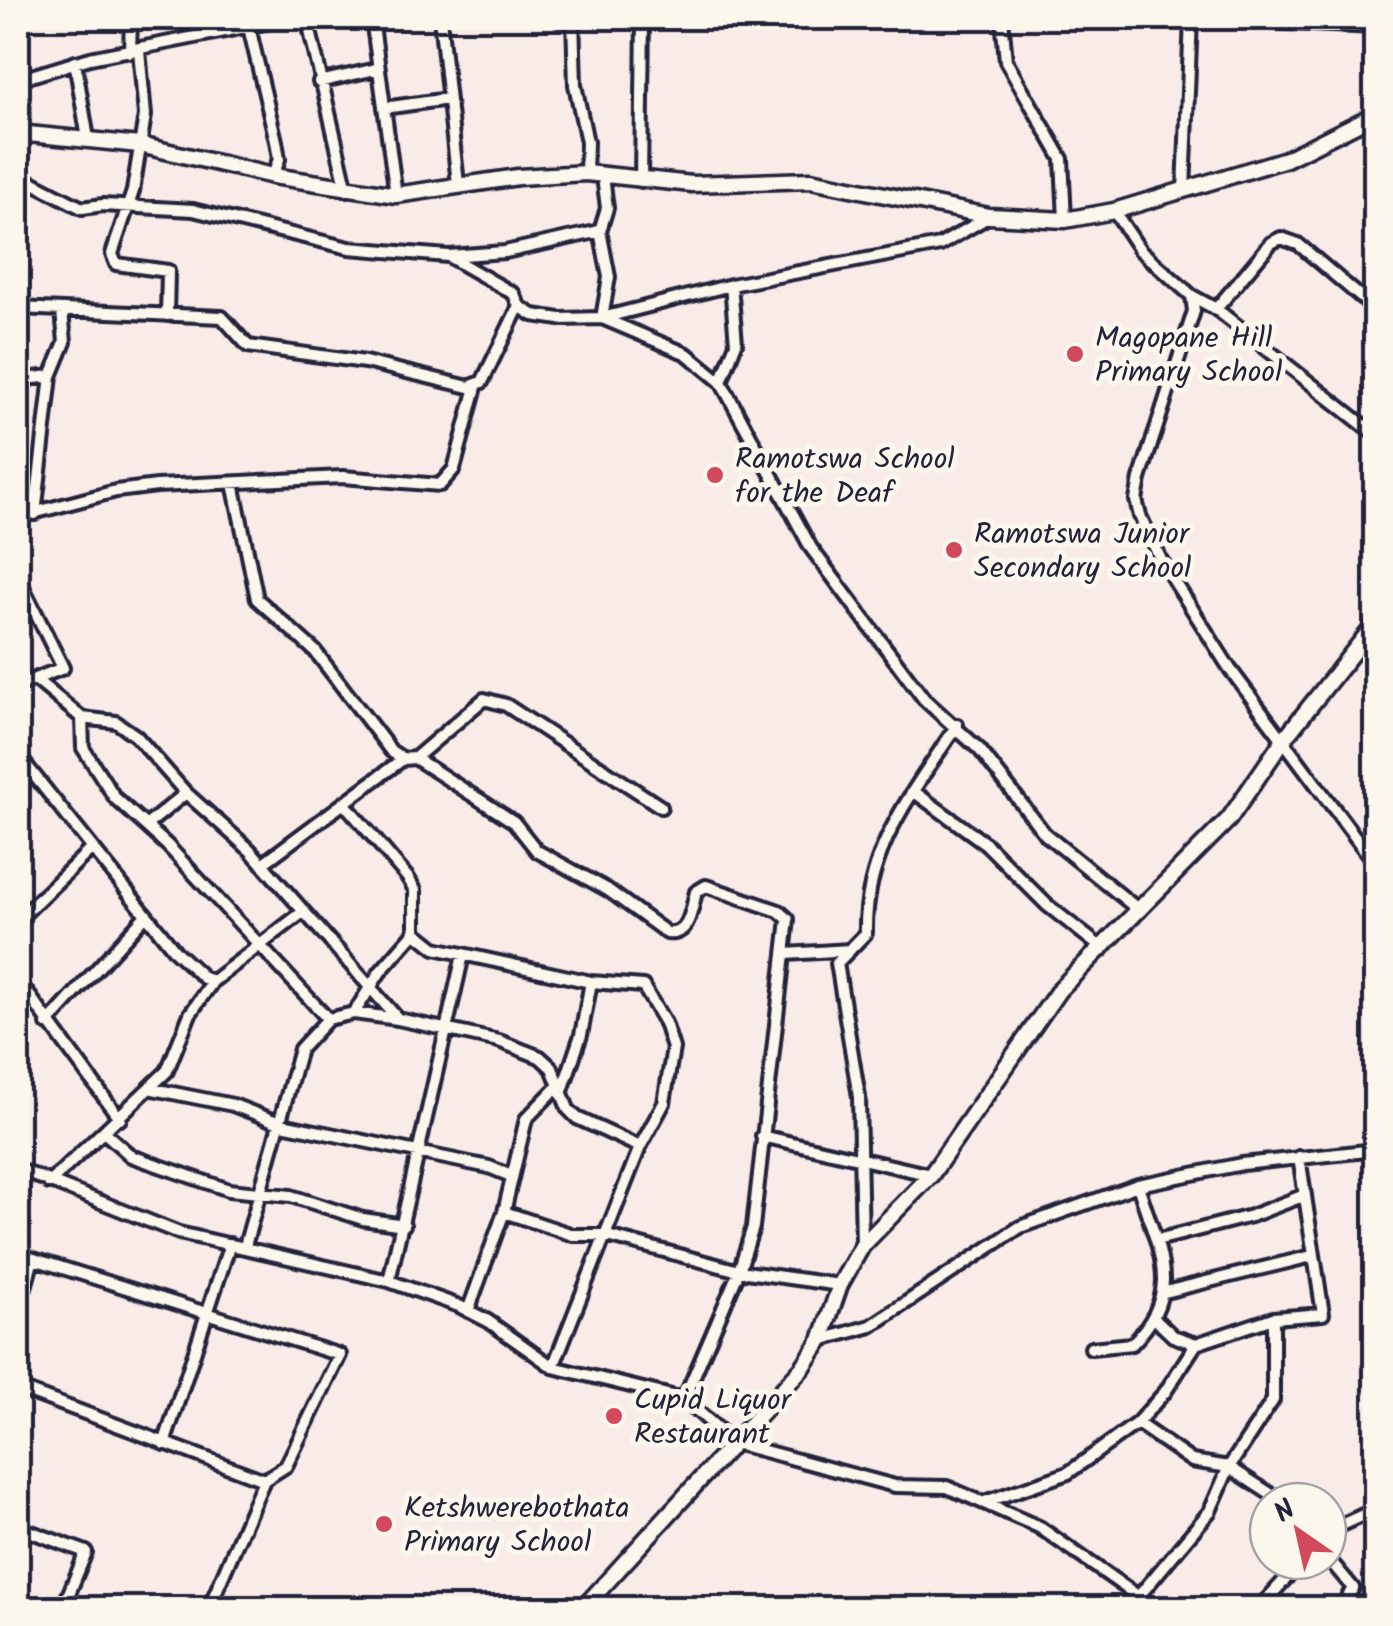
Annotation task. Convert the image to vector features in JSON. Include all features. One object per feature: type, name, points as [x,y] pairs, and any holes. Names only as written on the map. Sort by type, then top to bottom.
[{"type":"street","points":[[131,18],[145,115],[129,205],[117,230],[113,261],[168,271],[168,315]]},
{"type":"street","points":[[18,80],[75,62],[290,18]]},
{"type":"street","points":[[307,18],[347,191]]},
{"type":"street","points":[[372,18],[396,195]]},
{"type":"street","points":[[440,18],[458,184]]},
{"type":"street","points":[[573,18],[575,85],[587,142],[586,174]]},
{"type":"street","points":[[641,181],[643,18]]},
{"type":"street","points":[[1002,18],[1006,62],[1062,159],[1066,220]]},
{"type":"street","points":[[1184,190],[1187,18],[1376,27]]},
{"type":"street","points":[[249,27],[279,159],[273,176]]},
{"type":"street","points":[[75,62],[88,139]]},
{"type":"street","points":[[319,82],[376,69]]},
{"type":"street","points":[[384,108],[448,98]]},
{"type":"street","points":[[18,133],[140,145],[347,191],[396,195],[458,184],[586,174],[641,181],[810,180],[989,216],[1066,220],[1114,211],[1286,158],[1376,114]]},
{"type":"street","points":[[18,175],[82,208],[129,205],[192,210],[349,248],[472,257],[600,231]]},
{"type":"street","points":[[602,318],[609,277],[600,231],[607,208],[603,176]]},
{"type":"street","points":[[1114,211],[1140,250],[1192,296],[1216,309],[1376,435]]},
{"type":"street","points":[[448,256],[514,294],[519,306],[533,315],[602,318],[732,285],[940,245],[989,216]]},
{"type":"street","points":[[1216,309],[1271,242],[1280,238],[1298,244],[1376,310]]},
{"type":"street","points":[[721,382],[736,343],[732,285]]},
{"type":"street","points":[[1192,296],[1192,327],[1149,439],[1136,500],[1148,536],[1196,618],[1376,865]]},
{"type":"street","points":[[18,517],[116,491],[343,477],[440,485],[454,469],[476,387],[519,306]]},
{"type":"street","points":[[18,308],[222,316],[248,346],[365,362],[476,387]]},
{"type":"street","points":[[35,514],[51,376],[64,342],[62,310]]},
{"type":"street","points":[[602,318],[688,354],[721,382],[811,548],[924,699],[957,725],[1045,834],[1140,911]]},
{"type":"street","points":[[18,380],[51,376]]},
{"type":"street","points":[[232,484],[257,599],[315,651],[391,751],[514,822],[537,851],[608,890],[667,933],[678,934],[686,927],[696,892],[706,886],[786,915],[790,924],[753,1226],[684,1399]]},
{"type":"street","points":[[18,576],[63,668],[18,686]]},
{"type":"street","points":[[583,1608],[734,1443],[821,1340],[840,1285],[862,1246],[931,1175],[1059,990],[1229,819],[1284,739],[1374,627]]},
{"type":"street","points":[[35,678],[82,718],[126,727],[186,793],[262,864],[398,1019]]},
{"type":"street","points":[[262,864],[409,758],[478,701],[495,700],[661,807]]},
{"type":"street","points":[[82,718],[83,748],[95,773],[328,1019]]},
{"type":"street","points":[[862,1246],[859,1097],[837,968],[866,933],[866,902],[885,835],[957,725]]},
{"type":"street","points":[[18,755],[176,952],[204,978],[214,981]]},
{"type":"street","points":[[913,791],[986,844],[1047,906],[1103,949]]},
{"type":"street","points":[[147,826],[186,793]]},
{"type":"street","points":[[345,804],[415,890],[416,932],[380,972],[354,1013]]},
{"type":"street","points":[[18,920],[91,850]]},
{"type":"street","points":[[49,1184],[153,1088],[176,1054],[190,1014],[214,981],[303,912]]},
{"type":"street","points":[[47,1024],[146,915]]},
{"type":"street","points":[[416,932],[435,948],[463,955],[591,982],[643,986],[671,1035],[673,1048],[664,1103],[640,1147],[553,1366]]},
{"type":"street","points":[[786,954],[850,950]]},
{"type":"street","points":[[389,1282],[463,955]]},
{"type":"street","points":[[18,980],[120,1119]]},
{"type":"street","points":[[468,1311],[504,1212],[526,1119],[559,1090],[581,1036],[591,982]]},
{"type":"street","points":[[245,1246],[300,1050],[328,1019],[354,1013],[398,1019],[499,1041],[540,1057],[552,1068],[559,1090],[576,1118],[640,1147]]},
{"type":"street","points":[[153,1088],[232,1104],[282,1124],[341,1133],[419,1154],[489,1167],[511,1176]]},
{"type":"street","points":[[104,1132],[131,1156],[229,1190],[291,1196],[363,1219],[404,1225]]},
{"type":"street","points":[[762,1136],[859,1155],[931,1175]]},
{"type":"street","points":[[821,1340],[871,1326],[1020,1227],[1138,1186],[1193,1172],[1376,1150]]},
{"type":"street","points":[[1156,1319],[1173,1336],[1196,1344],[1274,1318],[1322,1314],[1299,1157]]},
{"type":"street","points":[[18,1169],[151,1223],[389,1282],[468,1311],[553,1366],[684,1399],[734,1443],[895,1486],[947,1487],[1039,1528],[1155,1608]]},
{"type":"street","points":[[1091,1348],[1123,1348],[1156,1319],[1165,1292],[1157,1240],[1138,1186]]},
{"type":"street","points":[[1157,1240],[1270,1210],[1305,1195]]},
{"type":"street","points":[[504,1212],[572,1235],[604,1235],[738,1271],[840,1285]]},
{"type":"street","points":[[164,1444],[190,1377],[205,1315],[230,1244]]},
{"type":"street","points":[[18,1254],[340,1356],[286,1466],[264,1480],[209,1608]]},
{"type":"street","points":[[1165,1292],[1312,1256]]},
{"type":"street","points":[[18,1312],[33,1259]]},
{"type":"street","points":[[1138,1597],[1154,1572],[1210,1511],[1230,1466],[1273,1400],[1274,1318]]},
{"type":"street","points":[[985,1502],[1068,1474],[1137,1422],[1165,1392],[1196,1344]]},
{"type":"street","points":[[18,1388],[264,1480]]},
{"type":"street","points":[[1137,1422],[1192,1461],[1230,1466],[1252,1481]]},
{"type":"street","points":[[1348,1522],[1376,1509]]},
{"type":"street","points":[[18,1527],[86,1552],[63,1608]]},
{"type":"street","points":[[1259,1608],[1284,1581]]},
{"type":"street","points":[[1341,1608],[1353,1588],[1347,1581]]},
{"type":"street","points":[[18,1606],[26,1608]]},
{"type":"place","name":"Magopane Hill Primary School","points":[[1075,354]]},
{"type":"place","name":"Ramotswa School for the Deaf","points":[[715,475]]},
{"type":"place","name":"Ramotswa Junior Secondary School","points":[[954,550]]},
{"type":"place","name":"Cupid Liquor Restaurant","points":[[614,1416]]},
{"type":"place","name":"Ketshwerebothata Primary School","points":[[384,1524]]}]
